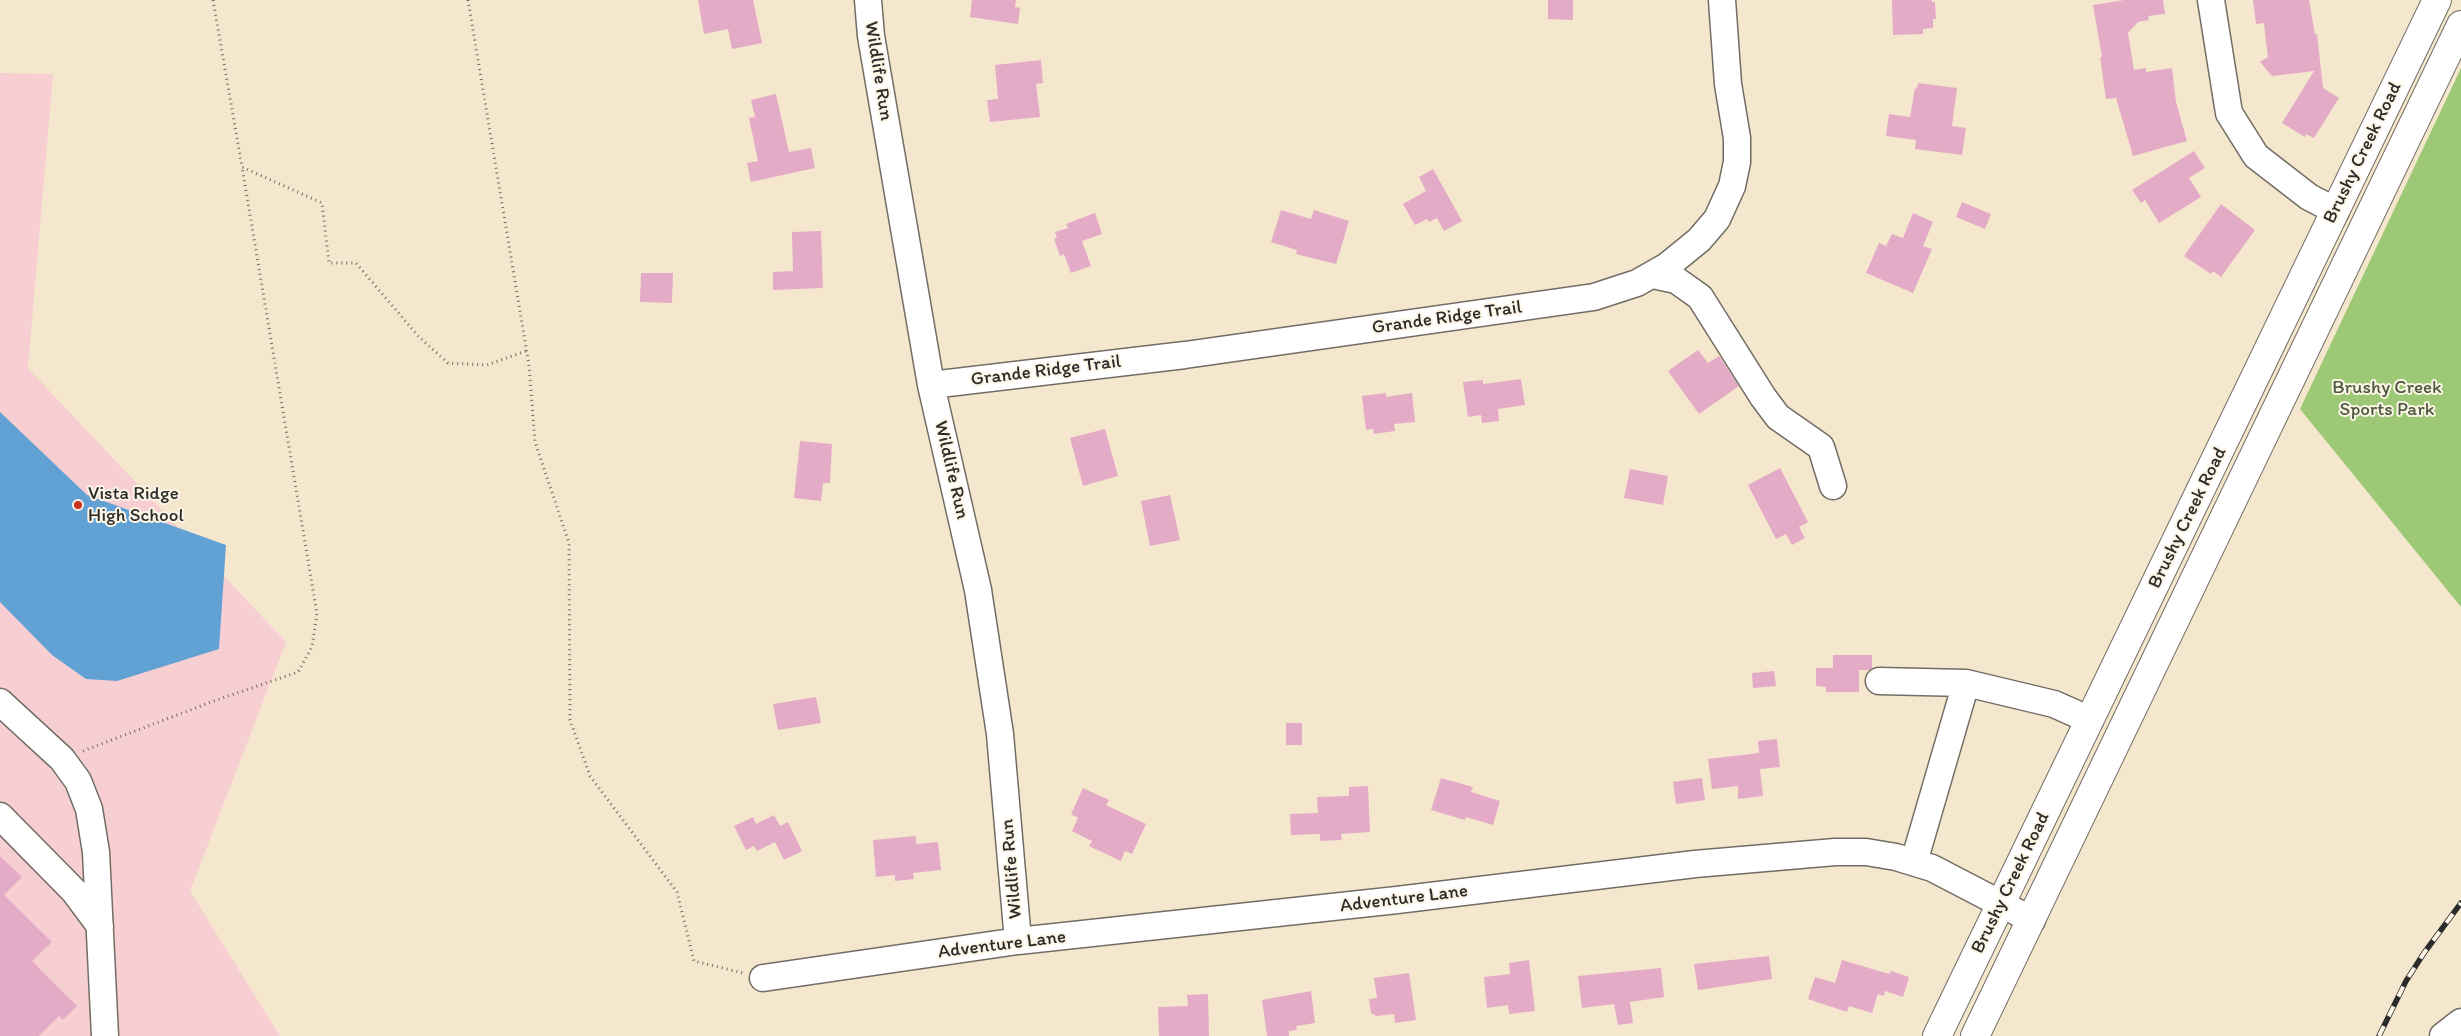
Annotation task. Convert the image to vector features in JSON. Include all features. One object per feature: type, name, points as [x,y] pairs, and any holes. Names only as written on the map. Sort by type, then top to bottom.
[{"type":"main road","name":"Brushy Creek Road","points":[[1938,1036],[2437,0]]},
{"type":"main road","name":"Brushy Creek Road","points":[[1975,1036],[2461,26]]},
{"type":"street","name":"Wildlife Run","points":[[868,0],[871,36],[931,385],[978,590],[1000,734],[1018,941]]},
{"type":"street","name":"Grande Ridge Trail","points":[[931,385],[1185,355],[1594,297],[1622,289],[1652,275],[1667,266],[1699,240],[1717,219],[1732,186],[1737,162],[1737,138],[1728,84],[1722,0]]},
{"type":"street","points":[[2211,0],[2229,112],[2256,156],[2309,197],[2336,211]]},
{"type":"street","points":[[1652,275],[1676,280],[1700,297],[1758,389],[1778,417],[1821,447],[1833,486]]},
{"type":"street","points":[[1879,681],[1966,683],[2054,704],[2090,720]]},
{"type":"street","points":[[1914,862],[1966,683]]},
{"type":"street","points":[[0,702],[62,759],[78,781],[89,809],[96,852],[105,1036]]},
{"type":"street","points":[[0,816],[74,891],[100,926]]},
{"type":"street","name":"Adventure Lane","points":[[763,978],[1018,941],[1751,859],[1835,852],[1866,852],[1914,862],[1941,871],[2032,920]]},
{"type":"street","points":[[2443,1036],[2461,1022]]},
{"type":"path","points":[[62,759],[211,702],[298,672],[312,647],[317,614],[213,0]]},
{"type":"path","points":[[468,0],[526,351],[534,442],[569,543],[570,720],[590,776],[676,892],[694,961],[763,978]]},
{"type":"path","points":[[242,167],[322,203],[329,263],[356,263],[418,336],[448,363],[487,365],[526,351]]},
{"type":"shaded area","name":"Vista Ridge High School","points":[[0,73],[53,74],[28,368],[286,642],[190,891],[280,1036],[0,1036]]},
{"type":"green space","name":"Brushy Creek Sports Park","points":[[2461,68],[2461,607],[2300,409]]},
{"type":"water","points":[[0,412],[87,495],[226,545],[219,649],[117,681],[86,679],[52,655],[0,602]]},
{"type":"building","points":[[698,0],[753,0],[762,43],[732,49],[728,29],[704,34]]},
{"type":"building","points":[[972,0],[1016,0],[1015,7],[1020,8],[1018,24],[970,17]]},
{"type":"building","points":[[1548,0],[1573,0],[1573,20],[1548,19]]},
{"type":"building","points":[[1892,0],[1932,0],[1932,2],[1935,2],[1936,19],[1933,19],[1933,28],[1923,29],[1923,34],[1893,35]]},
{"type":"building","points":[[2124,0],[2163,0],[2165,14],[2148,16],[2149,20],[2138,22],[2128,33],[2134,70],[2146,68],[2146,72],[2172,68],[2176,102],[2187,141],[2133,156],[2116,98],[2106,99],[2100,57],[2102,57],[2093,5]]},
{"type":"building","points":[[2253,0],[2309,0],[2315,34],[2317,34],[2323,88],[2339,98],[2314,138],[2306,134],[2305,137],[2282,123],[2314,71],[2272,76],[2260,62],[2268,57],[2264,23],[2256,24]]},
{"type":"building","points":[[1041,60],[1043,83],[1036,84],[1040,117],[990,122],[987,100],[998,99],[995,65]]},
{"type":"building","points":[[1918,83],[1957,88],[1952,126],[1966,128],[1962,155],[1915,149],[1916,140],[1886,136],[1889,114],[1910,117],[1915,88],[1917,89]]},
{"type":"building","points":[[776,94],[789,152],[811,148],[815,168],[751,182],[747,163],[758,161],[749,118],[755,117],[751,100]]},
{"type":"building","points":[[2194,151],[2205,168],[2189,178],[2201,197],[2159,223],[2145,200],[2141,203],[2132,190]]},
{"type":"building","points":[[1433,169],[1462,221],[1444,231],[1437,218],[1429,222],[1427,219],[1415,225],[1403,204],[1426,191],[1419,177]]},
{"type":"building","points":[[1962,202],[1991,214],[1985,229],[1956,217]]},
{"type":"building","points":[[2221,204],[2255,230],[2221,277],[2213,271],[2211,274],[2184,256]]},
{"type":"building","points":[[1281,210],[1311,219],[1314,210],[1349,221],[1336,264],[1296,254],[1297,250],[1271,242]]},
{"type":"building","points":[[1095,213],[1102,234],[1082,241],[1091,266],[1071,273],[1064,254],[1060,256],[1054,239],[1057,238],[1055,232],[1068,228],[1066,224]]},
{"type":"building","points":[[1913,213],[1933,222],[1923,246],[1932,249],[1913,293],[1866,273],[1879,243],[1886,246],[1892,234],[1903,238]]},
{"type":"building","points":[[821,231],[823,288],[773,290],[773,272],[793,271],[792,232]]},
{"type":"building","points":[[641,273],[673,273],[672,303],[640,302]]},
{"type":"building","points":[[1698,350],[1708,363],[1719,356],[1739,386],[1699,414],[1668,371]]},
{"type":"building","points":[[1521,379],[1525,405],[1498,409],[1499,421],[1482,423],[1481,415],[1468,417],[1463,382],[1483,380],[1483,384]]},
{"type":"building","points":[[1386,393],[1386,397],[1412,393],[1415,422],[1394,424],[1395,431],[1374,434],[1373,429],[1366,430],[1362,396]]},
{"type":"building","points":[[1105,429],[1118,476],[1083,486],[1070,438]]},
{"type":"building","points":[[800,441],[832,444],[830,483],[823,483],[821,501],[794,498]]},
{"type":"building","points":[[1780,468],[1808,522],[1799,527],[1805,538],[1792,545],[1786,534],[1776,539],[1748,485]]},
{"type":"building","points":[[1630,469],[1668,476],[1663,505],[1624,498]]},
{"type":"building","points":[[1170,495],[1180,540],[1150,546],[1141,501]]},
{"type":"building","points":[[1833,655],[1872,655],[1872,668],[1870,670],[1859,670],[1859,692],[1826,692],[1826,687],[1816,686],[1816,668],[1833,668]]},
{"type":"building","points":[[1774,671],[1776,686],[1753,688],[1752,673]]},
{"type":"building","points":[[816,697],[821,723],[778,730],[773,704]]},
{"type":"building","points":[[1286,723],[1302,723],[1302,745],[1286,745]]},
{"type":"building","points":[[1777,739],[1780,767],[1760,769],[1763,796],[1738,799],[1738,786],[1712,789],[1708,759],[1759,753],[1758,741]]},
{"type":"building","points":[[1441,778],[1473,787],[1471,792],[1500,801],[1493,825],[1466,817],[1465,820],[1431,810]]},
{"type":"building","points":[[1702,778],[1705,800],[1676,804],[1673,782]]},
{"type":"building","points":[[1368,786],[1370,832],[1341,834],[1342,840],[1320,841],[1320,834],[1291,835],[1290,814],[1318,813],[1317,797],[1349,796],[1349,787]]},
{"type":"building","points":[[1083,788],[1109,800],[1106,805],[1146,824],[1132,854],[1125,851],[1121,861],[1089,846],[1092,841],[1072,831],[1078,818],[1071,814]]},
{"type":"building","points":[[774,815],[780,826],[788,822],[802,851],[784,860],[775,842],[757,851],[754,846],[746,850],[734,826],[753,817],[756,824]]},
{"type":"building","points":[[916,836],[916,844],[938,842],[941,870],[913,873],[914,879],[895,881],[895,875],[876,877],[873,840]]},
{"type":"building","points":[[0,856],[22,877],[4,895],[52,942],[32,961],[77,1006],[63,1020],[59,1016],[39,1036],[0,1036]]},
{"type":"building","points":[[1769,956],[1772,979],[1698,990],[1694,964]]},
{"type":"building","points":[[1529,960],[1535,1011],[1509,1014],[1508,1005],[1487,1008],[1484,977],[1510,974],[1509,963]]},
{"type":"building","points":[[1842,960],[1889,974],[1891,971],[1909,977],[1903,997],[1885,991],[1884,996],[1878,994],[1872,1013],[1849,1006],[1847,1012],[1808,999],[1815,977],[1835,983]]},
{"type":"building","points":[[1661,968],[1664,997],[1630,1002],[1633,1023],[1618,1025],[1614,1004],[1582,1008],[1578,976]]},
{"type":"building","points":[[1409,973],[1416,1020],[1395,1023],[1394,1014],[1376,1016],[1371,1013],[1369,999],[1377,998],[1374,978]]},
{"type":"building","points":[[1311,991],[1315,1023],[1296,1026],[1297,1030],[1289,1031],[1289,1036],[1267,1036],[1262,1000]]},
{"type":"building","points":[[1208,994],[1209,1036],[1159,1036],[1158,1007],[1188,1006],[1187,995]]},
{"type":"railway","points":[[2379,1036],[2406,981],[2461,903]]},
{"type":"place","name":"Vista Ridge High School","points":[[78,505]]}]
